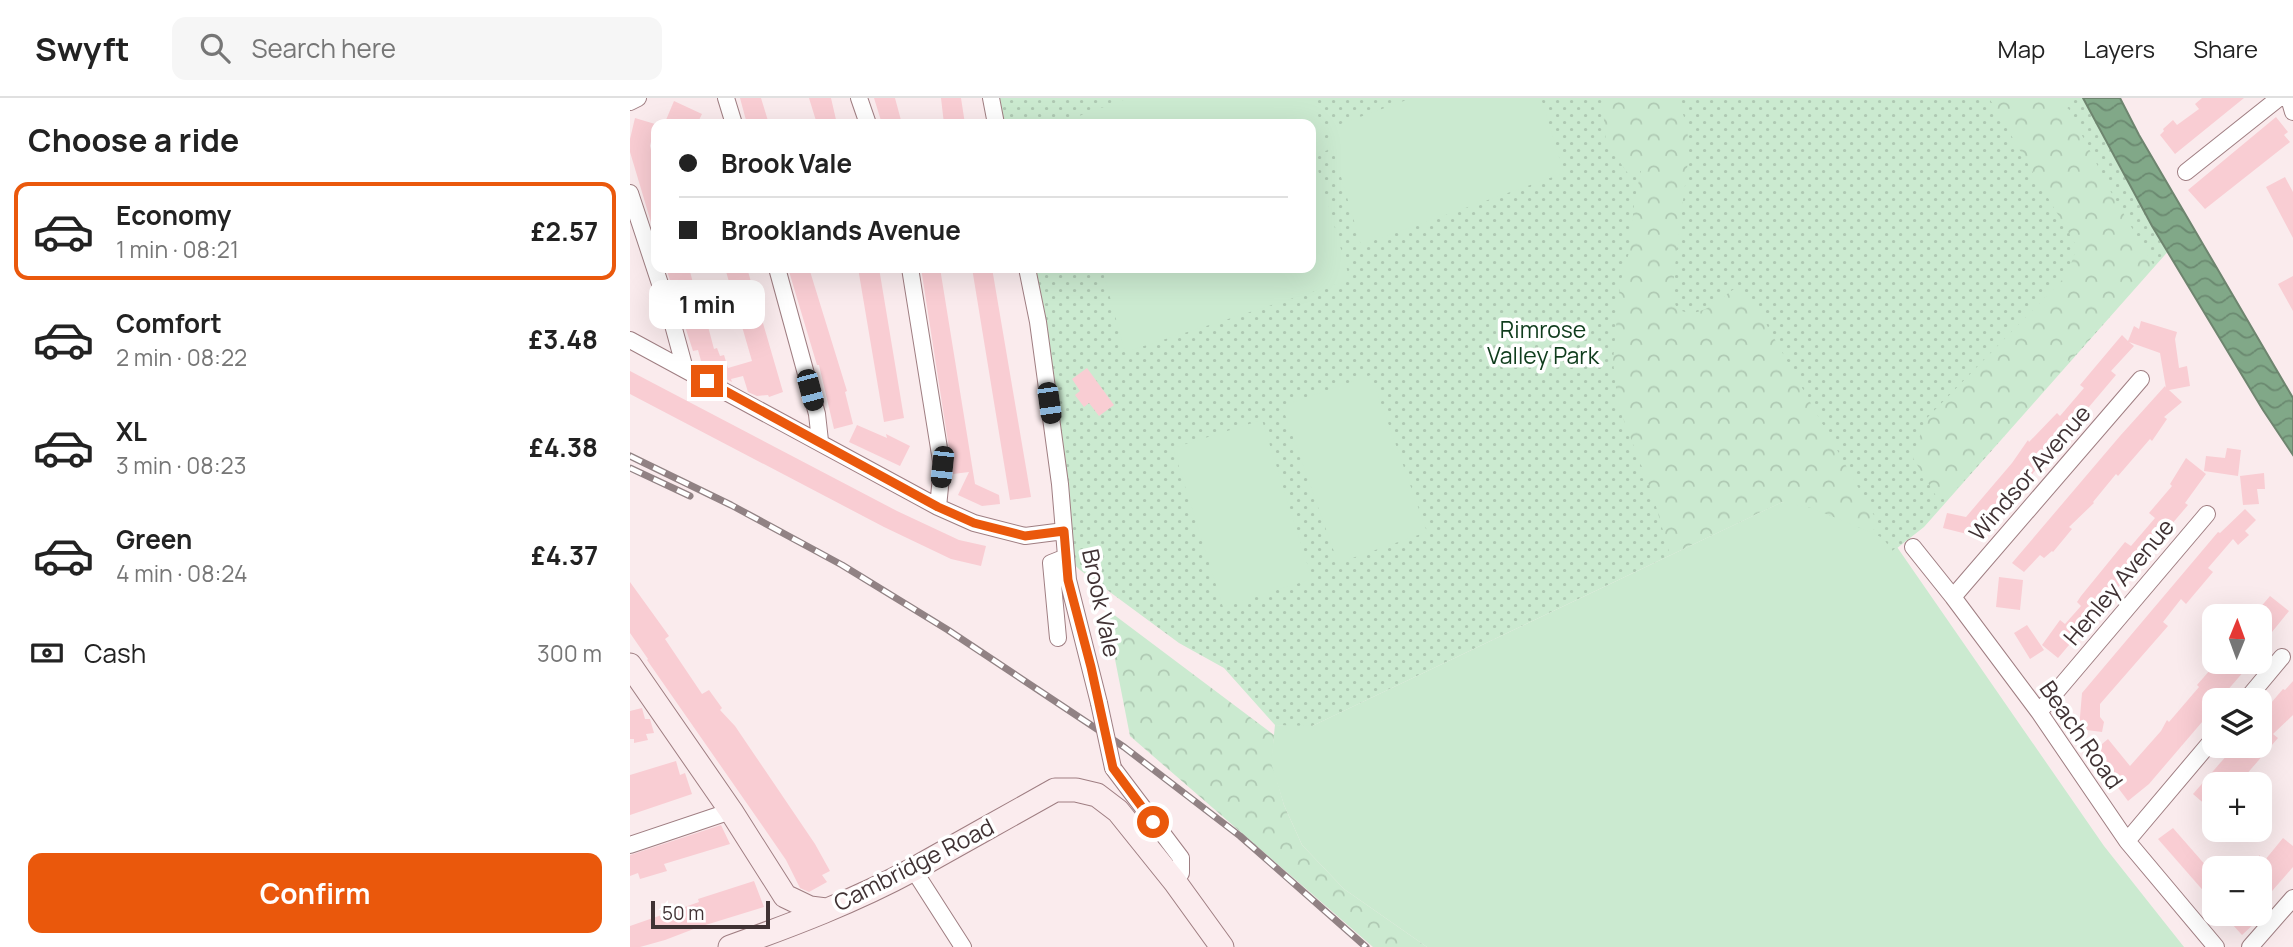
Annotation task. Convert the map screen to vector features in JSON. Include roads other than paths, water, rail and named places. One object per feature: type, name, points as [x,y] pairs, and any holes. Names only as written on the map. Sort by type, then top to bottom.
[{"type":"main road","points":[[630,666],[637,687],[731,811],[785,896],[810,908],[827,910]]},
{"type":"main road","name":"Cambridge Road","points":[[730,947],[827,910],[913,869],[1055,790],[1076,790],[1097,795],[1118,811],[1175,882]]},
{"type":"main road","points":[[1175,882],[1222,947]]},
{"type":"main road","points":[[774,931],[783,918],[785,896]]},
{"type":"street","points":[[630,102],[638,98]]},
{"type":"street","points":[[726,98],[732,119]]},
{"type":"street","points":[[859,98],[866,119]]},
{"type":"street","points":[[991,98],[995,119]]},
{"type":"street","points":[[2186,172],[2279,98]]},
{"type":"street","points":[[2289,98],[2293,112]]},
{"type":"street","points":[[630,193],[651,257]]},
{"type":"street","points":[[656,273],[685,369]]},
{"type":"street","points":[[778,273],[817,414],[820,441]]},
{"type":"street","points":[[911,273],[942,467],[938,507]]},
{"type":"street","name":"Brook Vale","points":[[1028,273],[1038,322],[1060,484],[1068,580],[1113,768],[1181,858],[1181,873],[1175,882]]},
{"type":"street","points":[[630,340],[938,507],[974,523],[1025,536],[1064,531]]},
{"type":"street","name":"Windsor Avenue","points":[[1953,597],[2141,379]]},
{"type":"street","name":"Henley Avenue","points":[[2039,712],[2207,514]]},
{"type":"street","name":"Beach Road","points":[[1913,547],[2039,712],[2127,841],[2216,947]]},
{"type":"street","points":[[1058,638],[1051,563],[1066,557]]},
{"type":"street","points":[[2256,688],[2282,657]]},
{"type":"street","points":[[2127,841],[2202,752]]},
{"type":"street","points":[[630,845],[731,811]]},
{"type":"street","points":[[913,869],[963,947]]},
{"type":"street","points":[[2250,947],[2293,898]]},
{"type":"water","points":[[2083,98],[2120,98],[2293,398],[2293,455],[2152,226]]},
{"type":"railway","points":[[630,456],[731,505],[842,565],[948,630],[1124,747],[1240,836],[1366,947]]},
{"type":"railway","points":[[630,468],[690,496]]},
{"type":"park label","name":"Rimrose Valley Park","points":[[1543,343]]}]
